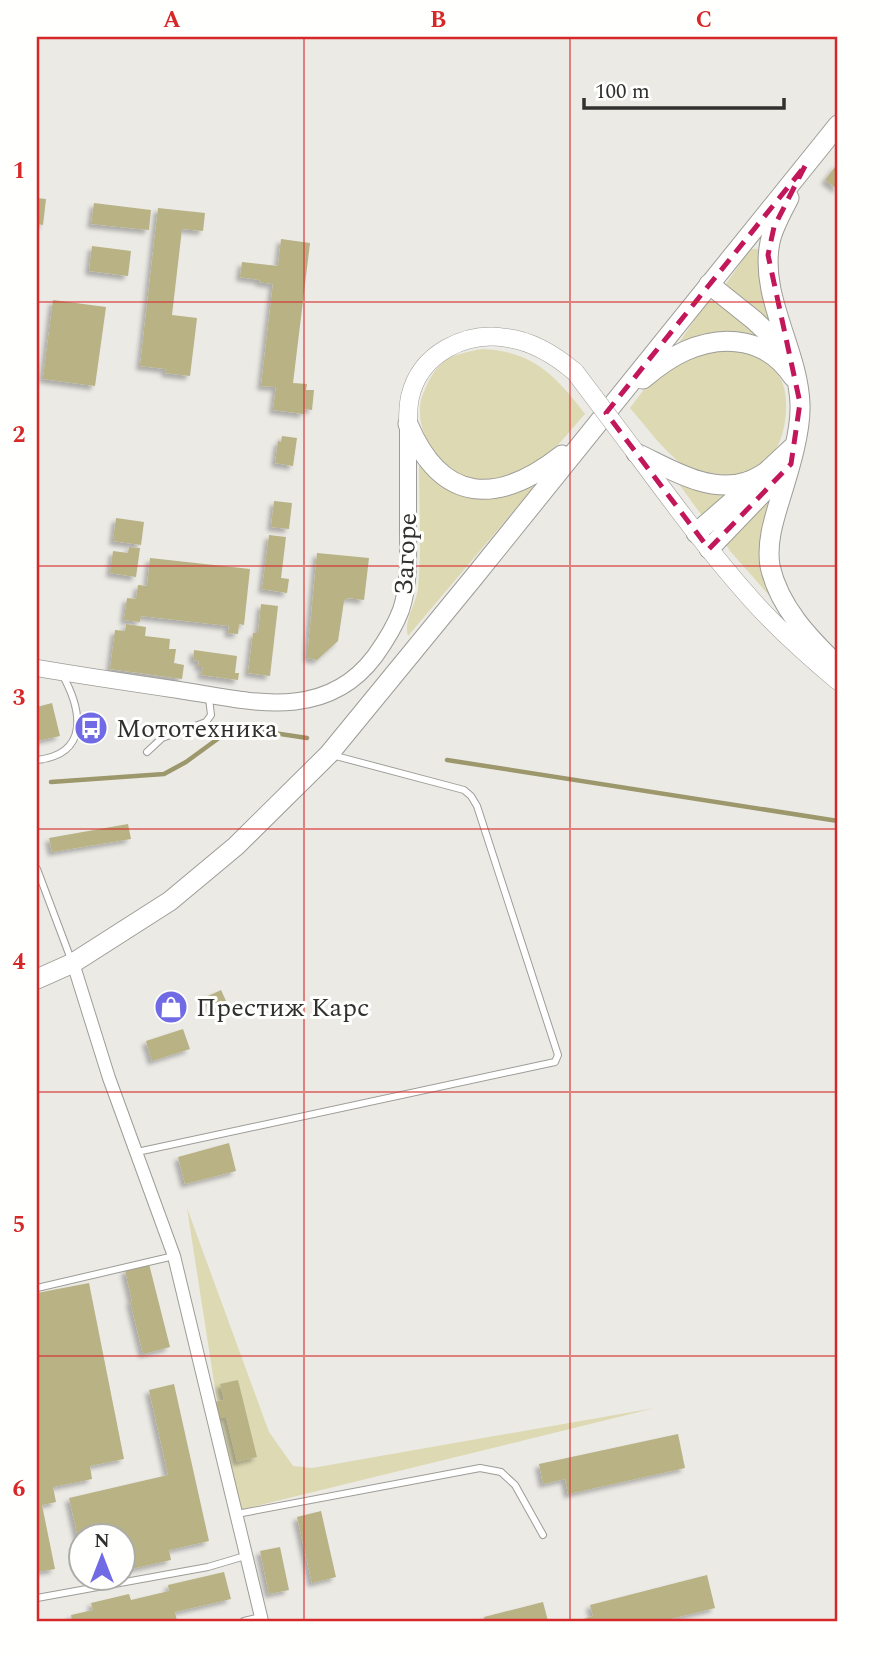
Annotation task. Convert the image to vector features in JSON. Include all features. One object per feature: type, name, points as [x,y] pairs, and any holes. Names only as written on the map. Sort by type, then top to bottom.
[{"type":"main road","points":[[37,979],[73,963],[170,901],[236,846],[328,754],[838,125]]},
{"type":"main road","points":[[805,166],[774,227],[768,255],[770,284],[800,403],[792,455],[773,525],[769,554],[782,598],[793,616],[808,637],[838,666]]},
{"type":"main road","points":[[709,284],[789,352]]},
{"type":"main road","points":[[587,435],[531,477],[487,490],[463,486],[442,474],[416,443],[408,424],[410,396],[422,370],[440,352],[465,340],[481,337],[520,340],[546,352],[575,372],[695,533],[753,601],[838,681]]},
{"type":"main road","points":[[613,404],[672,358],[696,346],[723,341],[750,344],[772,354],[782,362],[797,384]]},
{"type":"main road","points":[[636,453],[692,478],[715,484],[749,481],[792,455]]},
{"type":"main road","points":[[709,549],[792,455]]},
{"type":"main road","points":[[695,533],[766,472]]},
{"type":"street","name":"Загоре","points":[[37,668],[276,704],[316,698],[336,690],[369,664],[381,648],[401,609],[408,565],[408,424]]},
{"type":"street","points":[[73,963],[108,1078],[174,1256],[261,1619]]},
{"type":"lane","points":[[37,761],[50,758],[68,747],[78,725],[75,701],[61,672]]},
{"type":"lane","points":[[147,752],[162,738],[206,722],[211,715],[209,695]]},
{"type":"lane","points":[[135,1153],[555,1062],[557,1059],[558,1055],[477,806],[471,796],[464,790],[328,754]]},
{"type":"lane","points":[[37,869],[73,963]]},
{"type":"lane","points":[[37,1287],[174,1256]]},
{"type":"lane","points":[[235,1515],[480,1468],[501,1472],[515,1485],[543,1535]]},
{"type":"lane","points":[[37,1598],[208,1567],[245,1556]]},
{"type":"lane","points":[[244,1621],[261,1619]]},
{"type":"highlighted area","points":[[805,166],[774,227],[768,255],[800,403],[791,464],[709,549],[606,413]]},
{"type":"shaded area","points":[[752,249],[758,249],[760,254],[774,330],[726,284]]},
{"type":"shaded area","points":[[715,300],[764,342],[676,347],[707,302]]},
{"type":"shaded area","points":[[482,349],[516,355],[542,368],[564,388],[585,414],[532,469],[514,476],[476,481],[464,477],[442,462],[426,439],[420,413],[423,394],[440,365],[454,356]]},
{"type":"shaded area","points":[[729,350],[756,354],[775,369],[786,398],[781,439],[774,452],[754,470],[725,475],[693,470],[683,465],[667,450],[630,408],[651,381],[670,365],[699,354]]},
{"type":"shaded area","points":[[419,460],[443,483],[531,482],[533,488],[408,636],[408,619],[417,595],[419,573]]},
{"type":"shaded area","points":[[673,476],[740,489],[703,517]]},
{"type":"shaded area","points":[[778,486],[773,501],[782,610],[726,544]]},
{"type":"shaded area","points":[[187,1208],[269,1432],[293,1466],[312,1468],[655,1408],[236,1511]]},
{"type":"building","points":[[838,163],[838,188],[837,189],[825,180]]},
{"type":"building","points":[[37,198],[46,199],[43,225],[37,224]]},
{"type":"building","points":[[94,203],[151,210],[149,230],[91,224]]},
{"type":"building","points":[[158,208],[205,213],[203,231],[182,229],[172,315],[197,318],[190,376],[165,373],[166,369],[140,366]]},
{"type":"building","points":[[281,239],[310,243],[293,383],[307,384],[306,390],[314,390],[312,410],[304,409],[304,414],[273,410],[276,387],[261,386],[273,284],[240,277],[242,262],[278,266]]},
{"type":"building","points":[[92,246],[131,251],[128,276],[89,271]]},
{"type":"building","points":[[53,300],[106,307],[95,386],[43,379]]},
{"type":"building","points":[[282,436],[297,438],[293,466],[275,463],[278,441],[281,442]]},
{"type":"building","points":[[274,501],[292,503],[289,529],[271,527]]},
{"type":"building","points":[[116,518],[144,522],[141,545],[113,541]]},
{"type":"building","points":[[269,535],[286,537],[281,578],[289,579],[287,593],[262,589]]},
{"type":"building","points":[[129,547],[140,548],[136,577],[110,573],[113,551],[128,553]]},
{"type":"building","points":[[317,553],[369,558],[364,600],[348,598],[344,601],[338,641],[317,660],[308,658],[308,648]]},
{"type":"building","points":[[150,558],[250,569],[244,625],[239,624],[238,634],[228,633],[229,626],[141,616],[140,622],[124,620],[127,598],[136,599],[138,585],[147,586]]},
{"type":"building","points":[[261,604],[278,606],[270,676],[248,673],[253,633],[258,633]]},
{"type":"building","points":[[126,624],[146,627],[145,636],[170,639],[169,649],[176,649],[174,663],[184,665],[182,679],[110,669],[115,630],[125,631]]},
{"type":"building","points":[[194,650],[237,656],[235,673],[239,673],[238,680],[201,675],[203,667],[198,667],[199,661],[193,660]]},
{"type":"building","points":[[52,703],[60,736],[37,741],[37,707]]},
{"type":"building","points":[[128,824],[131,839],[52,852],[49,838]]},
{"type":"building","points":[[221,990],[227,1003],[214,1009],[208,996]]},
{"type":"building","points":[[183,1029],[190,1049],[152,1061],[146,1041]]},
{"type":"building","points":[[229,1143],[236,1171],[185,1184],[178,1157]]},
{"type":"building","points":[[149,1264],[170,1347],[143,1354],[125,1270]]},
{"type":"building","points":[[89,1283],[124,1459],[90,1466],[92,1479],[53,1487],[56,1502],[42,1505],[55,1569],[37,1572],[37,1293]]},
{"type":"building","points":[[238,1380],[257,1457],[237,1462],[226,1417],[219,1418],[215,1402],[224,1400],[220,1384]]},
{"type":"building","points":[[174,1384],[209,1541],[169,1550],[171,1560],[136,1568],[136,1522],[74,1522],[69,1498],[168,1475],[149,1390]]},
{"type":"building","points":[[678,1434],[685,1468],[568,1494],[565,1479],[543,1484],[539,1464]]},
{"type":"building","points":[[321,1511],[336,1577],[312,1583],[297,1517]]},
{"type":"building","points":[[280,1547],[289,1590],[269,1594],[260,1551]]},
{"type":"building","points":[[224,1572],[231,1599],[175,1612],[177,1621],[72,1621],[71,1615],[93,1610],[91,1603],[129,1594],[131,1600],[169,1591],[168,1585]]},
{"type":"building","points":[[707,1575],[715,1608],[662,1621],[577,1621],[593,1616],[590,1605]]},
{"type":"building","points":[[543,1602],[548,1621],[485,1621],[484,1617]]},
{"type":"waterway","points":[[51,782],[164,774],[186,762],[223,735],[248,729],[307,738]]},
{"type":"waterway","points":[[447,760],[838,821]]},
{"type":"place","name":"Мототехника","points":[[91,728]]},
{"type":"place","name":"Престиж Карс","points":[[171,1007]]}]
